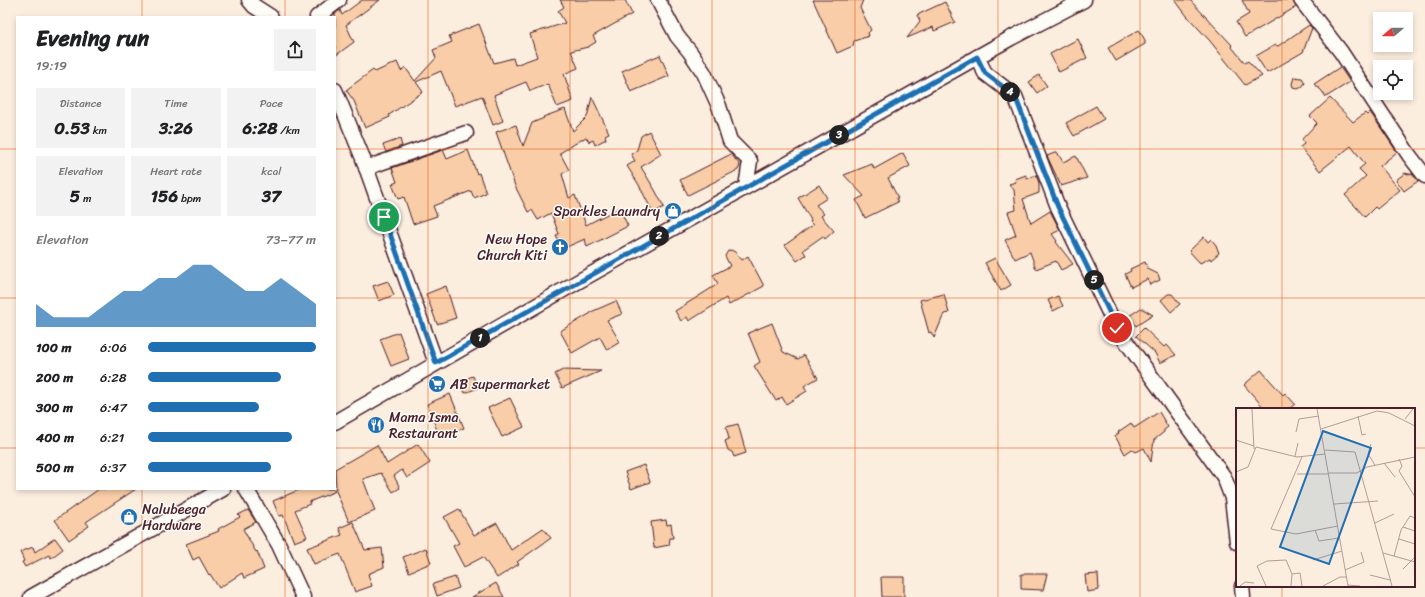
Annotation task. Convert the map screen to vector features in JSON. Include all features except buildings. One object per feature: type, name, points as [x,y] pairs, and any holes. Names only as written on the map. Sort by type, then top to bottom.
[{"type":"street","points":[[249,0],[254,6],[269,16]]},
{"type":"street","points":[[318,16],[339,0]]},
{"type":"street","points":[[658,0],[676,36],[690,52],[704,73],[719,106],[730,141],[750,162],[746,187]]},
{"type":"street","points":[[336,421],[746,187],[1011,38],[1084,0]]},
{"type":"street","points":[[1301,0],[1341,52],[1409,156],[1425,176]]},
{"type":"street","points":[[977,57],[985,73],[1015,96],[1058,207],[1117,328],[1224,477],[1232,498],[1236,533]]},
{"type":"street","points":[[336,93],[366,168],[436,363]]},
{"type":"street","points":[[366,168],[466,133]]},
{"type":"street","points":[[31,597],[221,490]]},
{"type":"street","points":[[247,490],[279,545],[303,597]]},
{"type":"street","points":[[1242,587],[1244,597]]},
{"type":"place","name":"Sparkles Laundry","points":[[673,211]]},
{"type":"place","name":"New Hope Church Kiti","points":[[560,247]]},
{"type":"place","name":"AB supermarket","points":[[437,384]]},
{"type":"place","name":"Mama Isma Restaurant","points":[[376,425]]},
{"type":"place","name":"Nalubeega Hardware","points":[[129,517]]},
{"type":"route","points":[[384,217],[436,363],[977,57],[985,73],[1015,96],[1058,207],[1117,328]]}]
